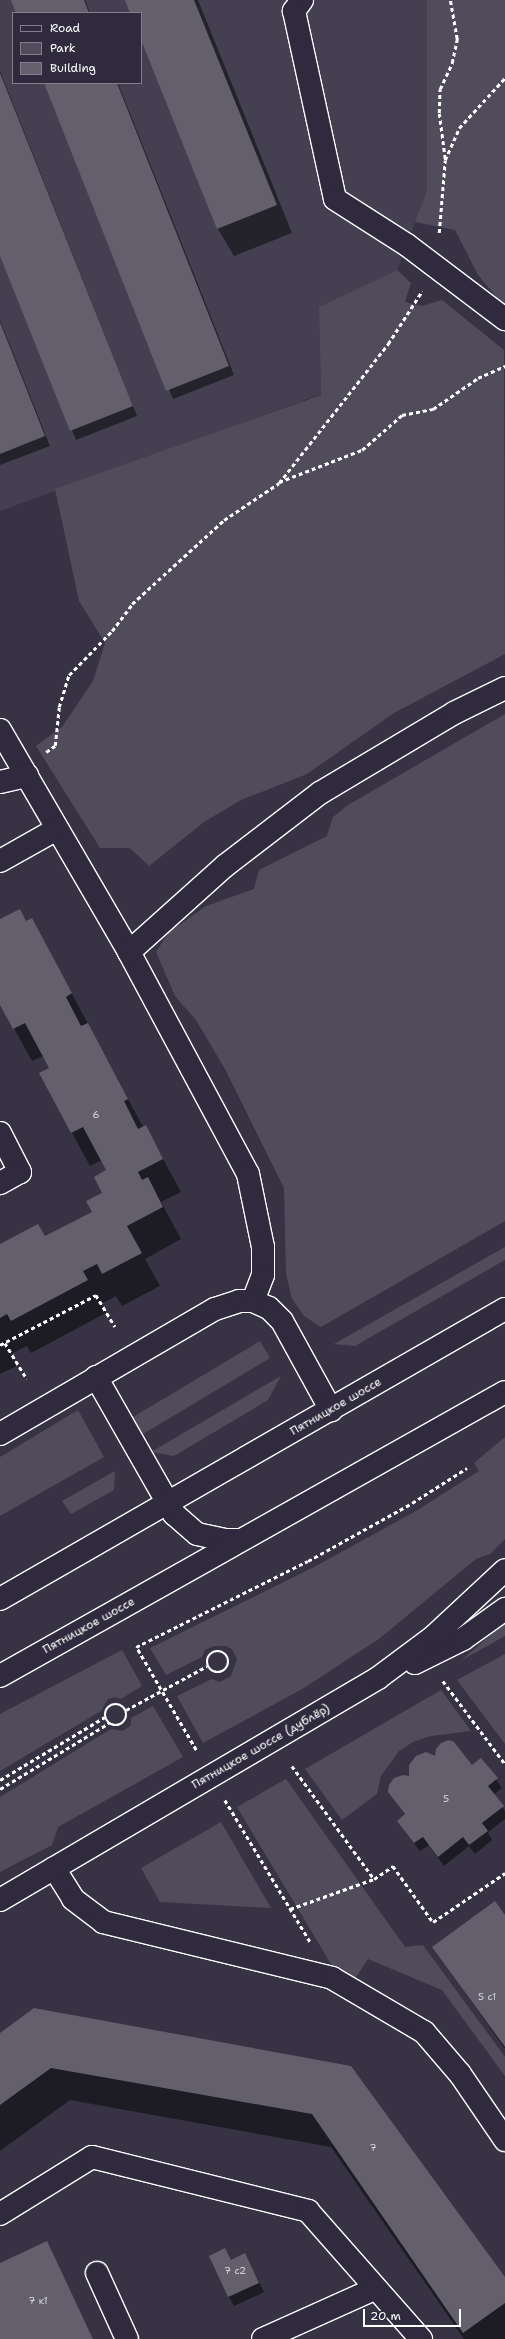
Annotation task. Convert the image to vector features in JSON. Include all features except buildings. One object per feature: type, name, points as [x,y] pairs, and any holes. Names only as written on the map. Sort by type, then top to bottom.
[{"type":"street","points":[[302,0],[294,11],[335,199],[407,244],[505,319]]},
{"type":"street","points":[[129,952],[226,865],[320,793],[454,713],[505,688]]},
{"type":"street","points":[[0,730],[129,952],[248,1174],[263,1247],[263,1275],[253,1301]]},
{"type":"street","points":[[0,782],[25,773]]},
{"type":"street","points":[[0,861],[57,829]]},
{"type":"street","points":[[0,1133],[20,1172],[0,1183]]},
{"type":"street","points":[[0,1434],[215,1308],[239,1301],[253,1301],[269,1308],[282,1321],[331,1410]]},
{"type":"street","name":"Пятницкое шоссе","points":[[0,1599],[505,1309]]},
{"type":"street","points":[[96,1377],[167,1502],[185,1526],[197,1534],[225,1540],[240,1540]]},
{"type":"street","name":"Пятницкое шоссе","points":[[0,1676],[240,1540],[495,1401],[505,1392]]},
{"type":"street","name":"Пятницкое шоссе (дублёр)","points":[[0,1900],[378,1678],[433,1637],[505,1570]]},
{"type":"street","points":[[378,1678],[421,1661],[463,1639],[505,1608]]},
{"type":"street","points":[[54,1868],[73,1899],[103,1922],[332,1978],[424,2032],[460,2074],[505,2140]]},
{"type":"street","points":[[0,2214],[92,2157],[308,2212],[374,2289],[421,2339]]},
{"type":"street","points":[[97,2273],[127,2339]]},
{"type":"street","points":[[263,2339],[374,2289]]},
{"type":"path","points":[[279,483],[388,344],[421,292],[433,265],[444,191],[445,160],[439,114],[440,89],[452,63],[457,39],[450,0]]},
{"type":"path","points":[[445,160],[459,128],[505,78]]},
{"type":"path","points":[[25,773],[55,746],[59,707],[69,675],[112,631],[132,604],[224,520],[279,483],[362,450],[402,415],[434,409],[478,378],[505,366]]},
{"type":"path","points":[[0,1345],[96,1295],[115,1327]]},
{"type":"path","points":[[5,1343],[27,1379]]},
{"type":"path","points":[[196,1750],[136,1647],[308,1561],[412,1503],[467,1468]]},
{"type":"path","points":[[217,1650],[224,1652],[228,1657],[229,1664],[225,1670],[219,1673],[207,1666],[206,1659],[210,1653],[217,1650]]},
{"type":"path","points":[[126,1710],[207,1666]]},
{"type":"path","points":[[441,1677],[505,1764]]},
{"type":"path","points":[[112,1704],[120,1704],[126,1710],[127,1717],[123,1723],[116,1726],[109,1723],[106,1717],[106,1710],[112,1704]]},
{"type":"path","points":[[0,1780],[106,1717]]},
{"type":"path","points":[[0,1789],[109,1723]]},
{"type":"path","points":[[292,1766],[374,1879]]},
{"type":"path","points":[[225,1799],[332,1978]]},
{"type":"path","points":[[290,1909],[374,1879],[393,1866],[433,1922],[505,1873]]},
{"type":"shaded area","points":[[0,0],[427,0],[427,190],[397,270],[319,307],[321,394],[0,511]]},
{"type":"green space","points":[[427,0],[505,0],[505,307],[478,275],[455,230],[415,222],[427,190]]},
{"type":"green space","points":[[397,270],[411,283],[405,302],[422,306],[442,300],[504,350],[505,654],[394,713],[307,774],[241,800],[204,822],[149,866],[130,848],[100,848],[36,746],[62,727],[93,681],[105,643],[79,601],[55,489],[321,395],[319,307]]},
{"type":"green space","points":[[505,714],[505,1221],[321,1327],[304,1316],[292,1299],[286,1274],[284,1188],[225,1069],[196,1020],[175,996],[156,952],[169,932],[206,906],[254,889],[259,870],[327,836],[333,817],[348,805]]},
{"type":"green space","points":[[505,1247],[505,1260],[355,1346],[334,1344]]},
{"type":"green space","points":[[260,1341],[270,1358],[143,1434],[133,1417]]},
{"type":"green space","points":[[281,1376],[268,1400],[174,1456],[151,1452]]},
{"type":"green space","points":[[78,1410],[104,1457],[0,1516],[0,1457]]},
{"type":"green space","points":[[505,1437],[505,1539],[490,1554],[476,1559],[380,1638],[304,1688],[203,1743],[177,1696],[212,1679],[220,1682],[231,1676],[237,1659],[232,1649],[226,1646],[214,1646],[205,1650],[202,1657],[166,1675],[150,1648],[314,1567],[416,1511],[479,1471],[474,1463]]},
{"type":"green space","points":[[115,1471],[114,1490],[71,1514],[62,1501]]},
{"type":"green space","points":[[505,1622],[505,1636],[462,1660]]},
{"type":"green space","points":[[122,1650],[142,1686],[121,1699],[115,1697],[108,1699],[101,1711],[0,1771],[0,1714]]},
{"type":"green space","points":[[505,1654],[505,1744],[457,1680]]},
{"type":"green space","points":[[441,1690],[471,1731],[431,1736],[413,1742],[399,1751],[381,1776],[377,1794],[342,1820],[305,1769]]},
{"type":"green space","points":[[153,1706],[183,1757],[58,1827],[52,1845],[0,1872],[0,1797],[111,1729],[123,1731],[131,1725],[131,1718]]},
{"type":"green space","points":[[286,1779],[405,1947],[423,1945],[505,2057],[505,2076],[442,1990],[368,1959],[353,1982],[331,1964],[237,1807]]},
{"type":"green space","points":[[221,1822],[271,1908],[160,1902],[141,1868]]}]
